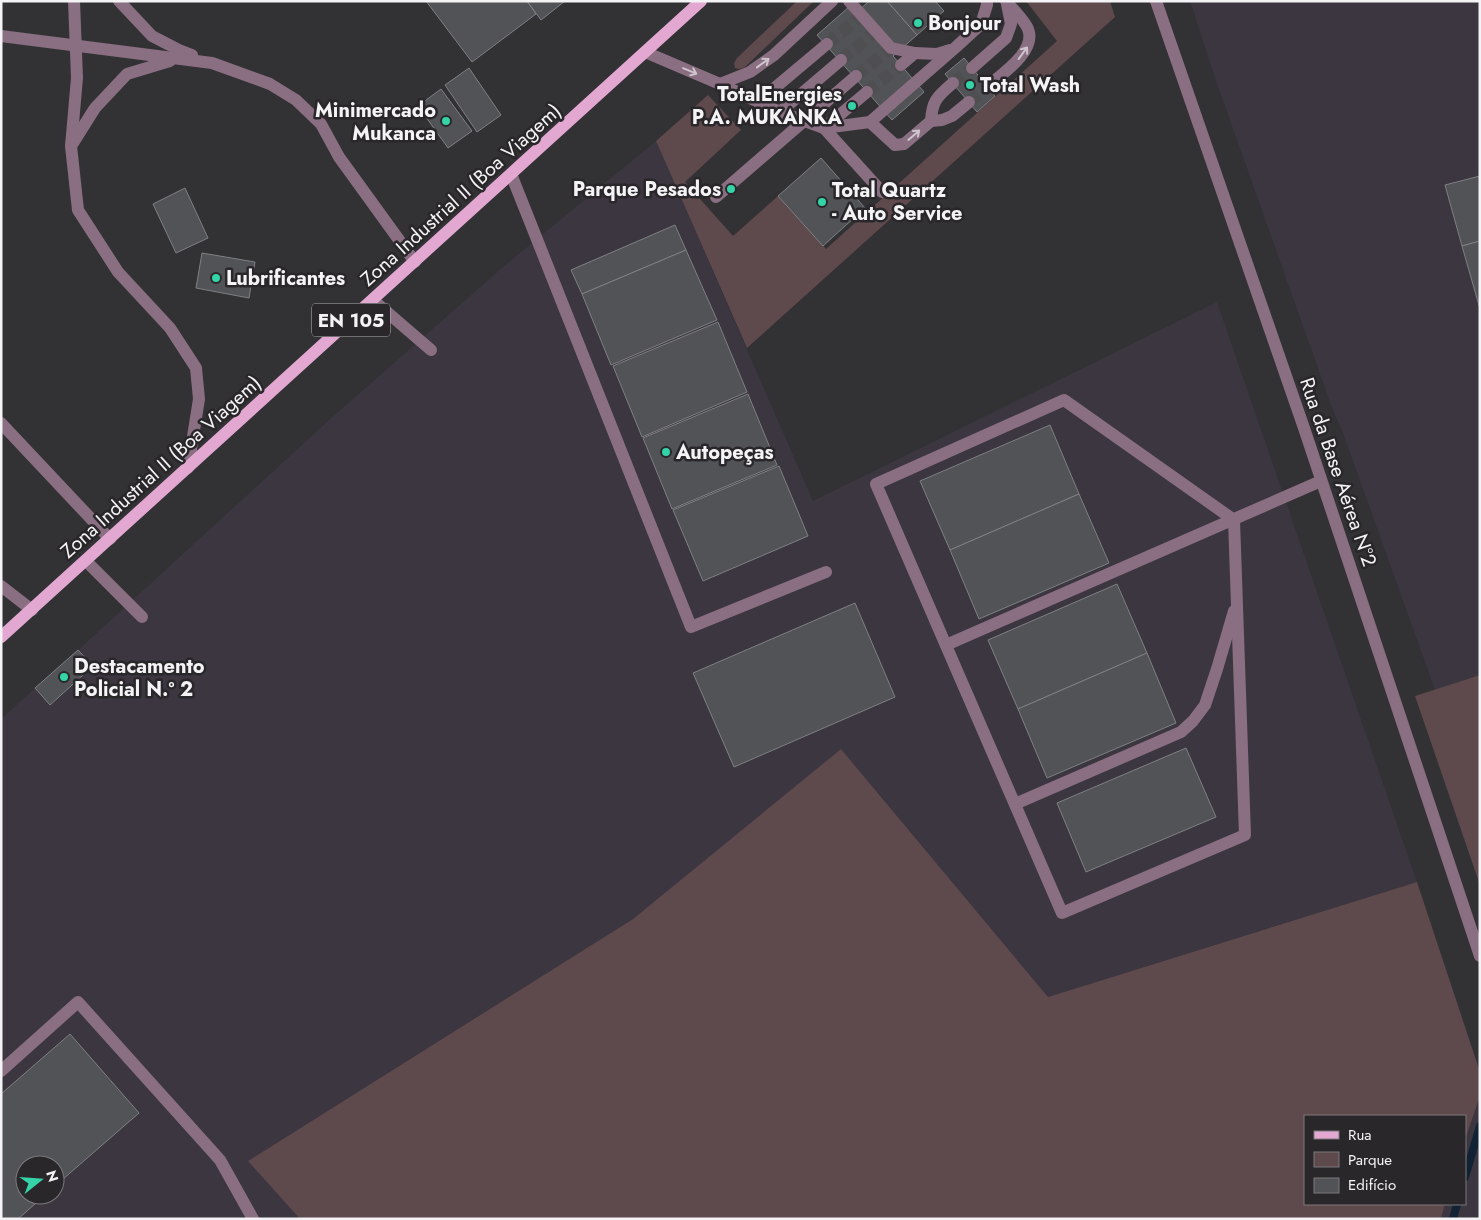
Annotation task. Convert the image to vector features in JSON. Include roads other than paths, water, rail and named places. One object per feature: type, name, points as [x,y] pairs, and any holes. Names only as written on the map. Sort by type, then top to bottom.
[{"type":"main road","name":"Zona Industrial II (Boa Viagem)","points":[[1,637],[701,1]]},
{"type":"street","points":[[74,1],[77,78],[71,146],[78,210],[118,272],[170,328],[196,368],[199,399],[188,468]]},
{"type":"street","points":[[120,1],[152,36],[179,50],[270,84],[296,100],[321,124],[339,157],[414,262]]},
{"type":"street","points":[[720,84],[750,72],[832,1]]},
{"type":"street","points":[[849,1],[891,48],[915,53],[937,54],[956,47]]},
{"type":"street","points":[[646,52],[780,112],[824,128],[870,122],[981,24],[987,1]]},
{"type":"street","points":[[972,68],[1006,38],[1011,24],[1006,1],[1028,29],[1029,44],[1022,57],[988,86]]},
{"type":"street","name":"Rua da Base Aérea Nº2","points":[[1156,1],[1321,481],[1480,956]]},
{"type":"street","points":[[1,36],[212,63]]},
{"type":"street","points":[[758,102],[827,44]]},
{"type":"street","points":[[901,65],[915,53]]},
{"type":"street","points":[[71,146],[95,108],[127,74],[167,60],[212,63]]},
{"type":"street","points":[[780,112],[841,60]]},
{"type":"street","points":[[716,197],[856,76]]},
{"type":"street","points":[[930,121],[936,99],[953,83]]},
{"type":"street","points":[[824,128],[867,92]]},
{"type":"street","points":[[870,122],[895,145],[904,144],[930,121],[942,120],[952,116],[969,102]]},
{"type":"street","points":[[824,128],[882,192]]},
{"type":"street","points":[[511,174],[691,626],[826,572]]},
{"type":"street","points":[[373,300],[431,350]]},
{"type":"street","points":[[1064,400],[1234,520],[1245,835],[1062,913],[876,484],[1064,400]]},
{"type":"street","points":[[1,424],[110,539]]},
{"type":"street","points":[[946,645],[1321,481]]},
{"type":"street","points":[[86,561],[142,617]]},
{"type":"street","points":[[1,586],[32,610]]},
{"type":"street","points":[[1015,804],[1181,732],[1193,721],[1205,705],[1237,600]]},
{"type":"street","points":[[1,1071],[78,1002],[220,1160],[253,1219]]},
{"type":"waterway","points":[[1466,1174],[1480,1126]]},
{"type":"waterway","points":[[1453,1219],[1457,1205]]},
{"type":"tunnel","points":[[827,44],[862,15]]},
{"type":"tunnel","points":[[841,60],[876,31]]},
{"type":"tunnel","points":[[856,76],[891,48]]},
{"type":"tunnel","points":[[867,92],[901,65]]},
{"type":"tunnel","points":[[953,83],[972,68]]},
{"type":"tunnel","points":[[969,102],[988,86]]},
{"type":"place","name":"Bonjour","points":[[918,23]]},
{"type":"place","name":"Total Wash","points":[[970,85]]},
{"type":"place","name":"TotalEnergies P.A. MUKANKA","points":[[852,106]]},
{"type":"place","name":"Minimercado Mukanca","points":[[446,121]]},
{"type":"place","name":"Parque Pesados","points":[[731,189]]},
{"type":"place","name":"Total Quartz - Auto Service","points":[[822,202]]},
{"type":"place","name":"Lubrificantes","points":[[216,278]]},
{"type":"place","name":"Autopeças","points":[[666,452]]},
{"type":"place","name":"Destacamento Policial N.º 2","points":[[64,677]]}]
